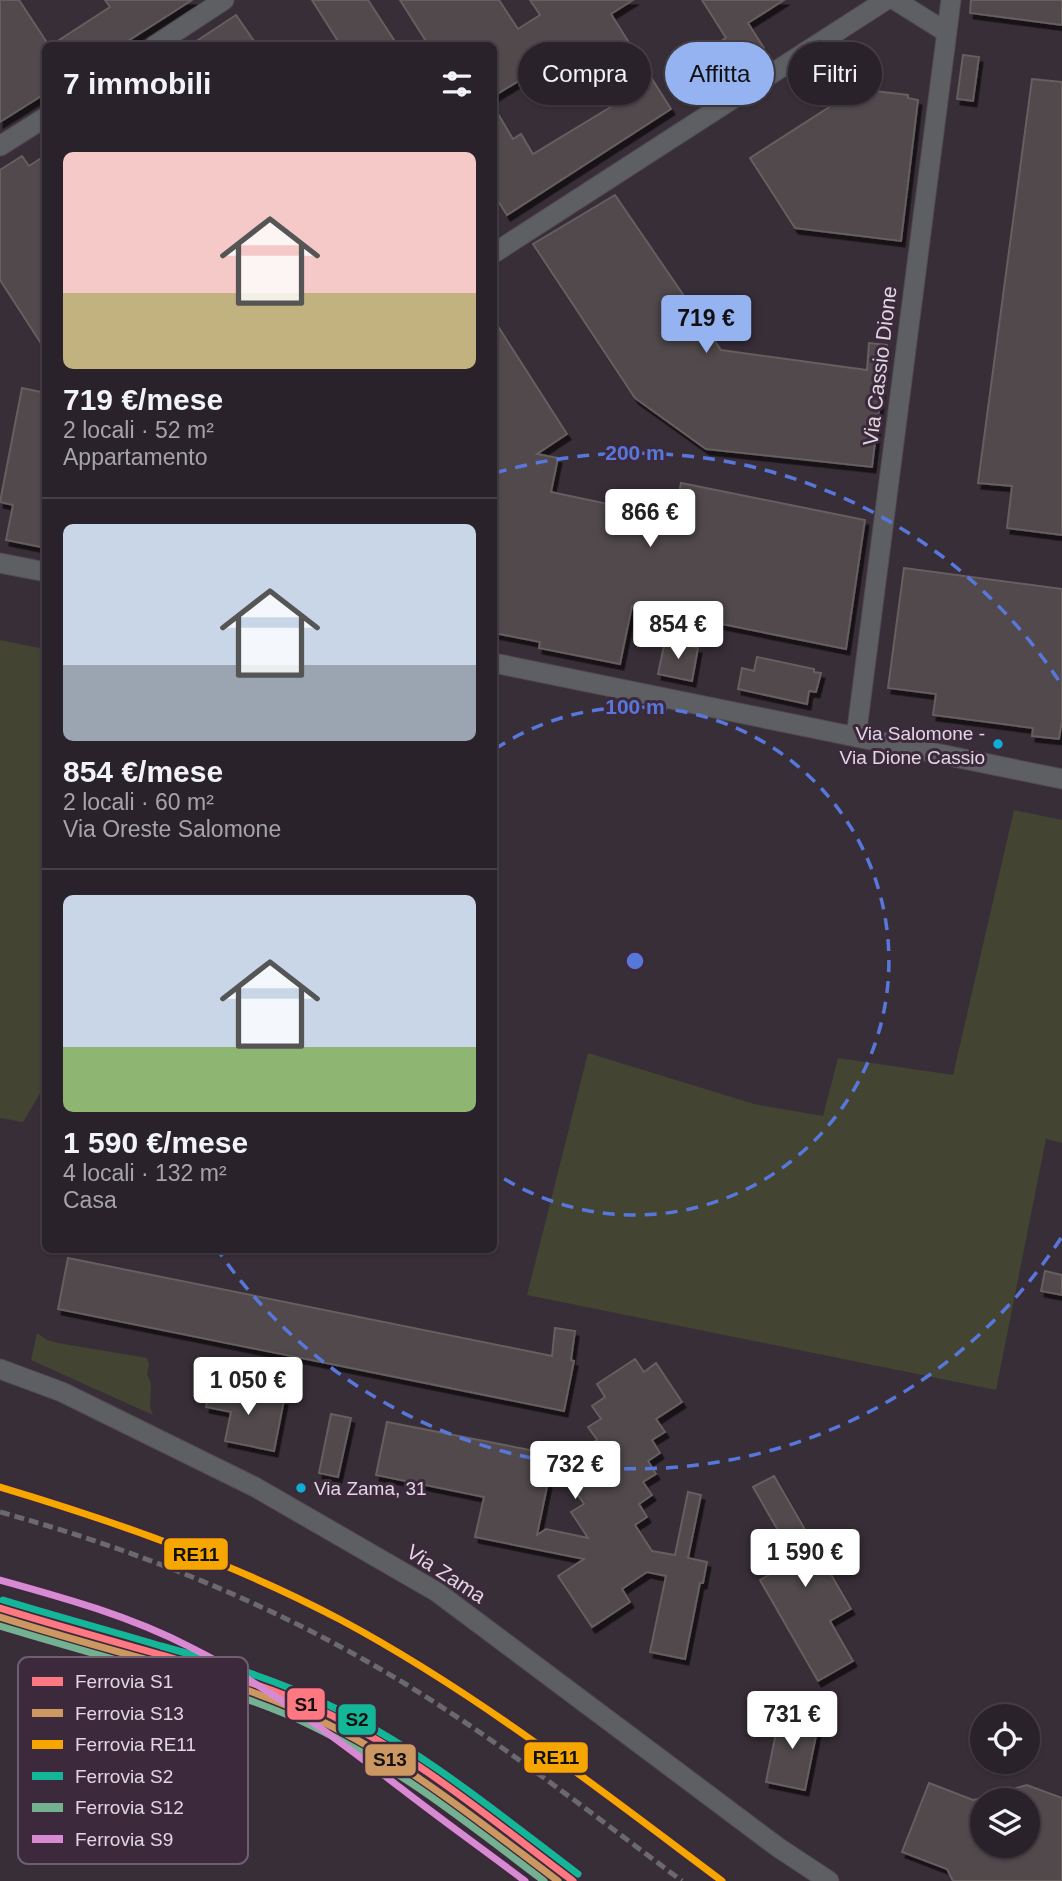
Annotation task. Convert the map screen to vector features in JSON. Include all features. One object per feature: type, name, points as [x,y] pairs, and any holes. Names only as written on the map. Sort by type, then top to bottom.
[{"type":"street","points":[[161,42],[224,0]]},
{"type":"street","points":[[497,251],[886,0]]},
{"type":"street","points":[[895,0],[946,32]]},
{"type":"street","name":"Via Cassio Dione","points":[[856,737],[951,0]]},
{"type":"street","points":[[0,146],[42,120]]},
{"type":"street","points":[[0,562],[42,571]]},
{"type":"street","points":[[497,664],[1062,779]]},
{"type":"street","name":"Via Zama","points":[[0,1369],[62,1392],[255,1488],[437,1592],[779,1848],[829,1881]]},
{"type":"green space","points":[[0,640],[42,649],[42,1090],[23,1122],[0,1118]]},
{"type":"green space","points":[[1014,810],[1062,820],[1062,1143],[1046,1139],[996,1390],[527,1295],[588,1053],[754,1104],[823,1116],[838,1058],[953,1075]]},
{"type":"green space","points":[[37,1333],[58,1343],[147,1358],[147,1374],[151,1384],[150,1407],[153,1415],[31,1360]]},
{"type":"building","points":[[0,0],[19,0],[46,41],[42,42],[42,96],[0,122]]},
{"type":"building","points":[[105,0],[192,0],[126,42],[56,42],[110,7]]},
{"type":"building","points":[[312,0],[368,0],[395,42],[338,42]]},
{"type":"building","points":[[400,0],[499,0],[518,29],[540,15],[530,0],[633,0],[611,14],[629,42],[518,42],[518,81],[497,94],[497,42],[426,42]]},
{"type":"building","points":[[702,0],[784,0],[748,23],[760,42],[719,42],[726,38]]},
{"type":"building","points":[[971,0],[1062,0],[1062,25],[970,13]]},
{"type":"building","points":[[236,15],[254,41],[252,42],[195,42]]},
{"type":"building","points":[[963,55],[979,57],[973,101],[957,99]]},
{"type":"building","points":[[651,77],[665,100],[665,105],[671,109],[507,215],[497,200],[497,112],[513,139],[521,134],[533,154],[614,105],[651,105]]},
{"type":"building","points":[[1032,79],[1062,82],[1062,535],[1007,528],[1012,486],[978,483]]},
{"type":"building","points":[[882,92],[908,95],[908,98],[918,100],[901,241],[795,228],[750,158],[832,105],[882,105]]},
{"type":"building","points":[[22,156],[29,166],[42,158],[42,345],[0,280],[0,170]]},
{"type":"building","points":[[615,195],[721,350],[867,370],[869,343],[887,345],[872,467],[706,449],[635,398],[533,244]]},
{"type":"building","points":[[497,325],[567,434],[537,454],[558,458],[551,492],[674,518],[681,483],[865,520],[846,649],[632,606],[620,664],[539,648],[540,642],[497,634]]},
{"type":"building","points":[[22,388],[42,392],[42,547],[6,540],[13,505],[0,502]]},
{"type":"building","points":[[904,568],[1062,589],[1062,720],[1059,739],[1032,736],[1033,728],[933,715],[936,694],[888,688]]},
{"type":"building","points":[[665,641],[698,648],[692,681],[658,674]]},
{"type":"building","points":[[757,657],[814,669],[814,672],[821,673],[816,692],[809,691],[807,704],[738,689],[742,668],[754,671]]},
{"type":"building","points":[[68,1258],[552,1356],[555,1328],[575,1331],[571,1360],[574,1361],[564,1411],[58,1309]]},
{"type":"building","points":[[1045,1271],[1062,1275],[1062,1295],[1041,1291]]},
{"type":"building","points":[[635,1359],[644,1372],[656,1363],[682,1402],[656,1419],[665,1432],[652,1440],[660,1453],[648,1461],[656,1474],[643,1482],[652,1495],[639,1504],[647,1517],[635,1525],[652,1551],[675,1555],[688,1492],[701,1495],[688,1558],[707,1562],[703,1583],[700,1583],[685,1659],[650,1652],[666,1576],[647,1572],[622,1589],[630,1602],[592,1627],[558,1576],[584,1559],[475,1537],[484,1497],[376,1475],[387,1422],[540,1452],[534,1479],[548,1482],[537,1535],[546,1529],[588,1538],[571,1512],[584,1504],[575,1491],[588,1482],[579,1470],[592,1461],[584,1448],[597,1440],[588,1427],[601,1419],[592,1406],[605,1397],[597,1384]]},
{"type":"building","points":[[210,1385],[284,1400],[274,1451],[225,1441],[231,1412],[206,1407]]},
{"type":"building","points":[[331,1414],[351,1418],[338,1477],[319,1473]]},
{"type":"building","points":[[774,1476],[851,1609],[830,1621],[853,1661],[818,1681],[760,1580],[795,1560],[753,1487]]},
{"type":"building","points":[[780,1713],[819,1721],[805,1790],[766,1782]]},
{"type":"building","points":[[929,1783],[970,1799],[970,1858],[1040,1858],[1040,1790],[1062,1798],[1062,1881],[953,1881],[947,1869],[902,1852]]},
{"type":"railway","points":[[0,1512],[148,1560],[244,1599],[337,1645],[460,1719],[682,1881]]},
{"type":"rail line","name":"RE11","points":[[0,1487],[174,1545],[259,1580],[341,1620],[489,1710],[722,1881]]},
{"type":"rail line","name":"S9","points":[[0,1580],[121,1617],[208,1657]]},
{"type":"rail line","name":"S2","points":[[3,1600],[199,1657]]},
{"type":"rail line","name":"S1","points":[[0,1608],[168,1657]]},
{"type":"rail line","name":"S13","points":[[0,1617],[138,1657]]},
{"type":"rail line","name":"S12","points":[[0,1626],[106,1657]]},
{"type":"rail line","name":"S2","points":[[248,1673],[322,1702],[390,1738],[486,1804],[578,1874]]},
{"type":"rail line","name":"S9","points":[[248,1679],[325,1731],[525,1881]]},
{"type":"rail line","name":"S1","points":[[248,1682],[318,1709],[386,1745],[482,1811],[573,1881]]},
{"type":"rail line","name":"S13","points":[[248,1691],[317,1719],[412,1773],[558,1881]]},
{"type":"rail line","name":"S12","points":[[248,1700],[314,1727],[375,1760],[461,1818],[544,1881]]},
{"type":"place","name":"Via Salomone - Via Dione Cassio","points":[[998,744]]},
{"type":"place","name":"Via Zama, 31","points":[[301,1488]]}]
